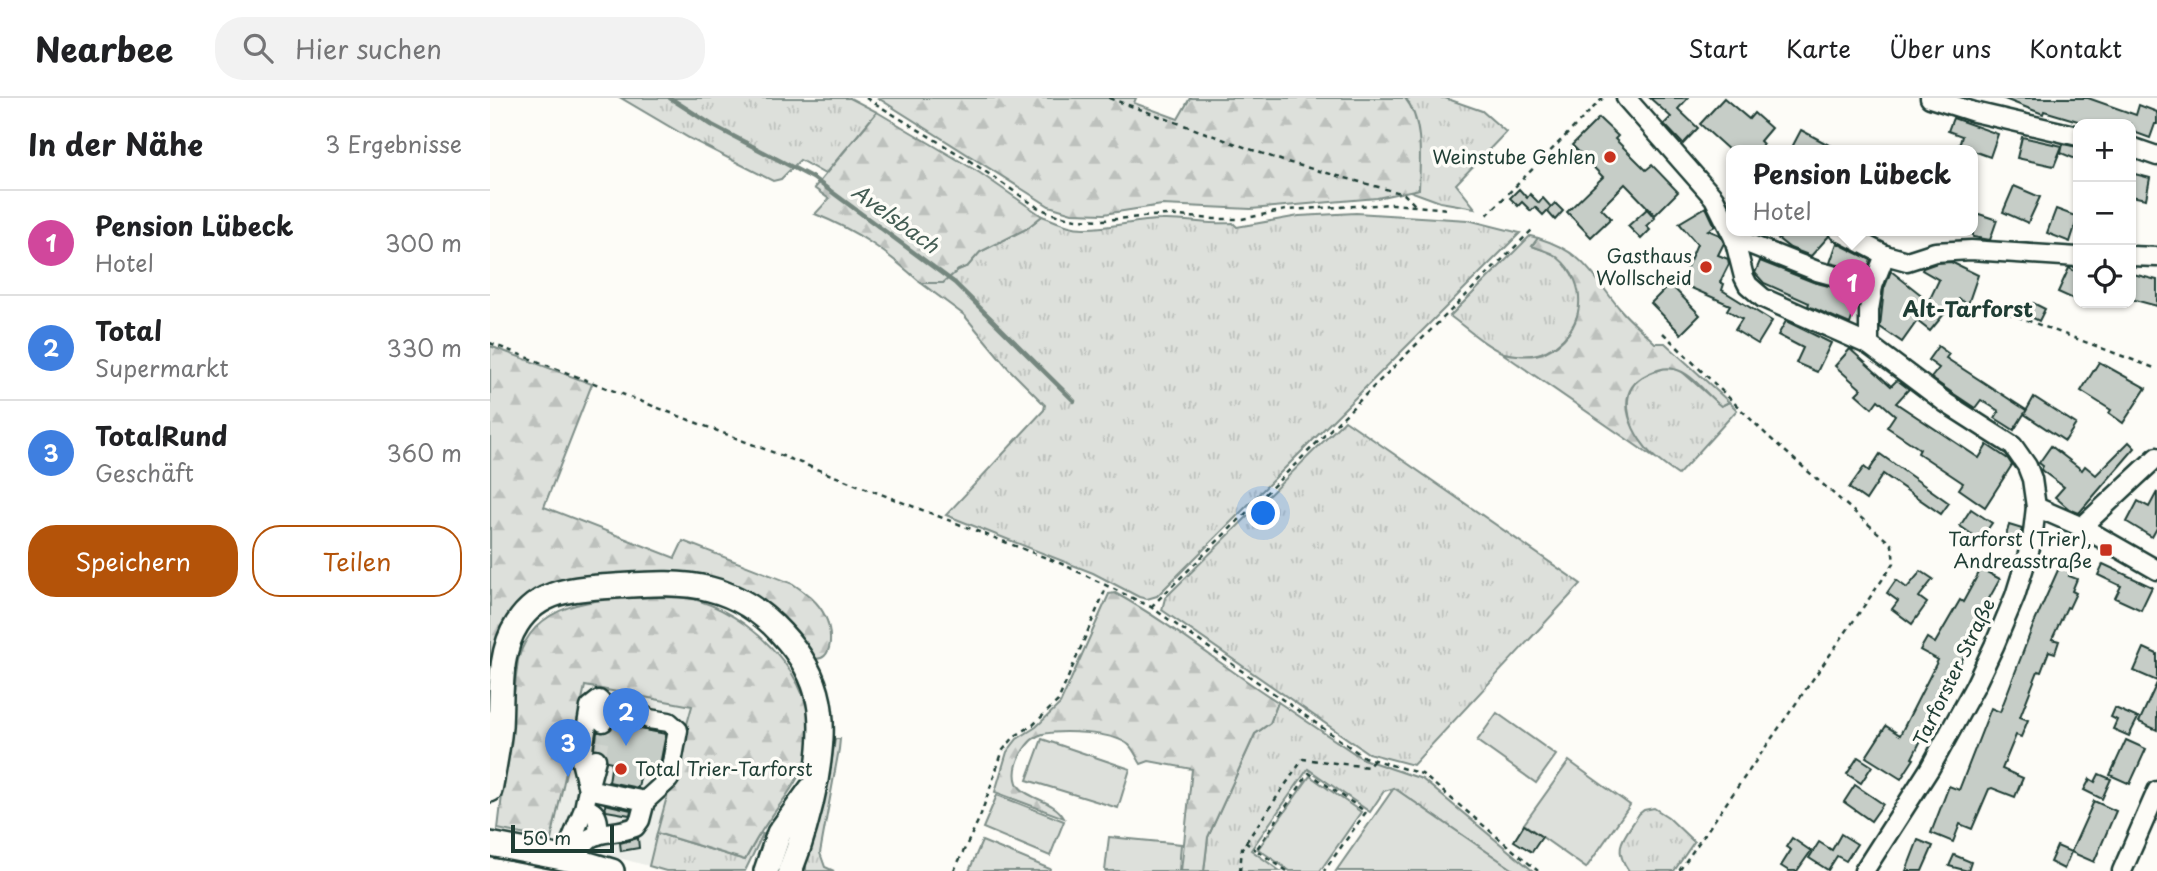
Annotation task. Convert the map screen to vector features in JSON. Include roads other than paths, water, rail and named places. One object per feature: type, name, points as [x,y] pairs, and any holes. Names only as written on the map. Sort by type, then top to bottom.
[{"type":"main road","points":[[490,790],[498,742],[505,652],[510,635],[520,620],[540,600],[558,592],[591,587],[657,584],[695,586],[735,598],[769,621],[792,645],[814,682],[821,710],[822,738],[816,781],[779,833],[779,867]]},
{"type":"main road","points":[[490,844],[612,871]]},
{"type":"street","name":"Tarforster Straße","points":[[1628,99],[1717,194],[1726,217]]},
{"type":"street","points":[[1940,100],[2005,120],[2073,135]]},
{"type":"street","points":[[2136,149],[2157,156]]},
{"type":"street","points":[[1848,236],[1885,256],[1907,261],[1935,252],[1971,250],[2073,257]]},
{"type":"street","name":"Tarforster Straße","points":[[1734,238],[1744,277],[1763,298],[1870,345],[1946,403],[2013,446],[2027,466],[2036,507],[2032,541],[2018,587],[1975,686],[1930,768],[1864,871]]},
{"type":"street","points":[[1734,238],[1817,271],[1873,286]]},
{"type":"street","points":[[1870,345],[1869,310],[1873,286],[1885,256]]},
{"type":"street","points":[[2136,256],[2157,257]]},
{"type":"street","points":[[2082,527],[2157,457]]},
{"type":"street","points":[[2036,507],[2082,527],[2157,570]]},
{"type":"street","points":[[588,789],[581,761],[590,707],[599,700],[606,706],[604,722]]},
{"type":"street","points":[[571,860],[586,840],[635,827],[640,820],[645,801],[669,779],[678,730],[669,722],[649,719],[625,704]]},
{"type":"street","points":[[571,860],[596,759]]},
{"type":"street","points":[[588,789],[645,801]]},
{"type":"street","points":[[2122,871],[2157,791]]},
{"type":"street","points":[[584,810],[590,810],[596,815],[599,826],[597,835]]},
{"type":"waterway","name":"Avelsbach","points":[[670,98],[712,125],[813,178],[955,283],[1074,401]]},
{"type":"tunnel","points":[[596,759],[603,722]]},
{"type":"place","name":"Weinstube Gehlen","points":[[1610,157]]},
{"type":"place","name":"Gasthaus Wollscheid","points":[[1706,267]]},
{"type":"place","name":"Pension Lübeck","points":[[1852,317]]},
{"type":"place","name":"Tarforst (Trier), Andreasstraße","points":[[2106,550]]},
{"type":"place","name":"Total","points":[[626,746]]},
{"type":"place","name":"Total Trier-Tarforst","points":[[621,769]]},
{"type":"place","name":"TotalRund","points":[[568,777]]},
{"type":"district","name":"Alt-Tarforst","points":[[1968,310]]}]
